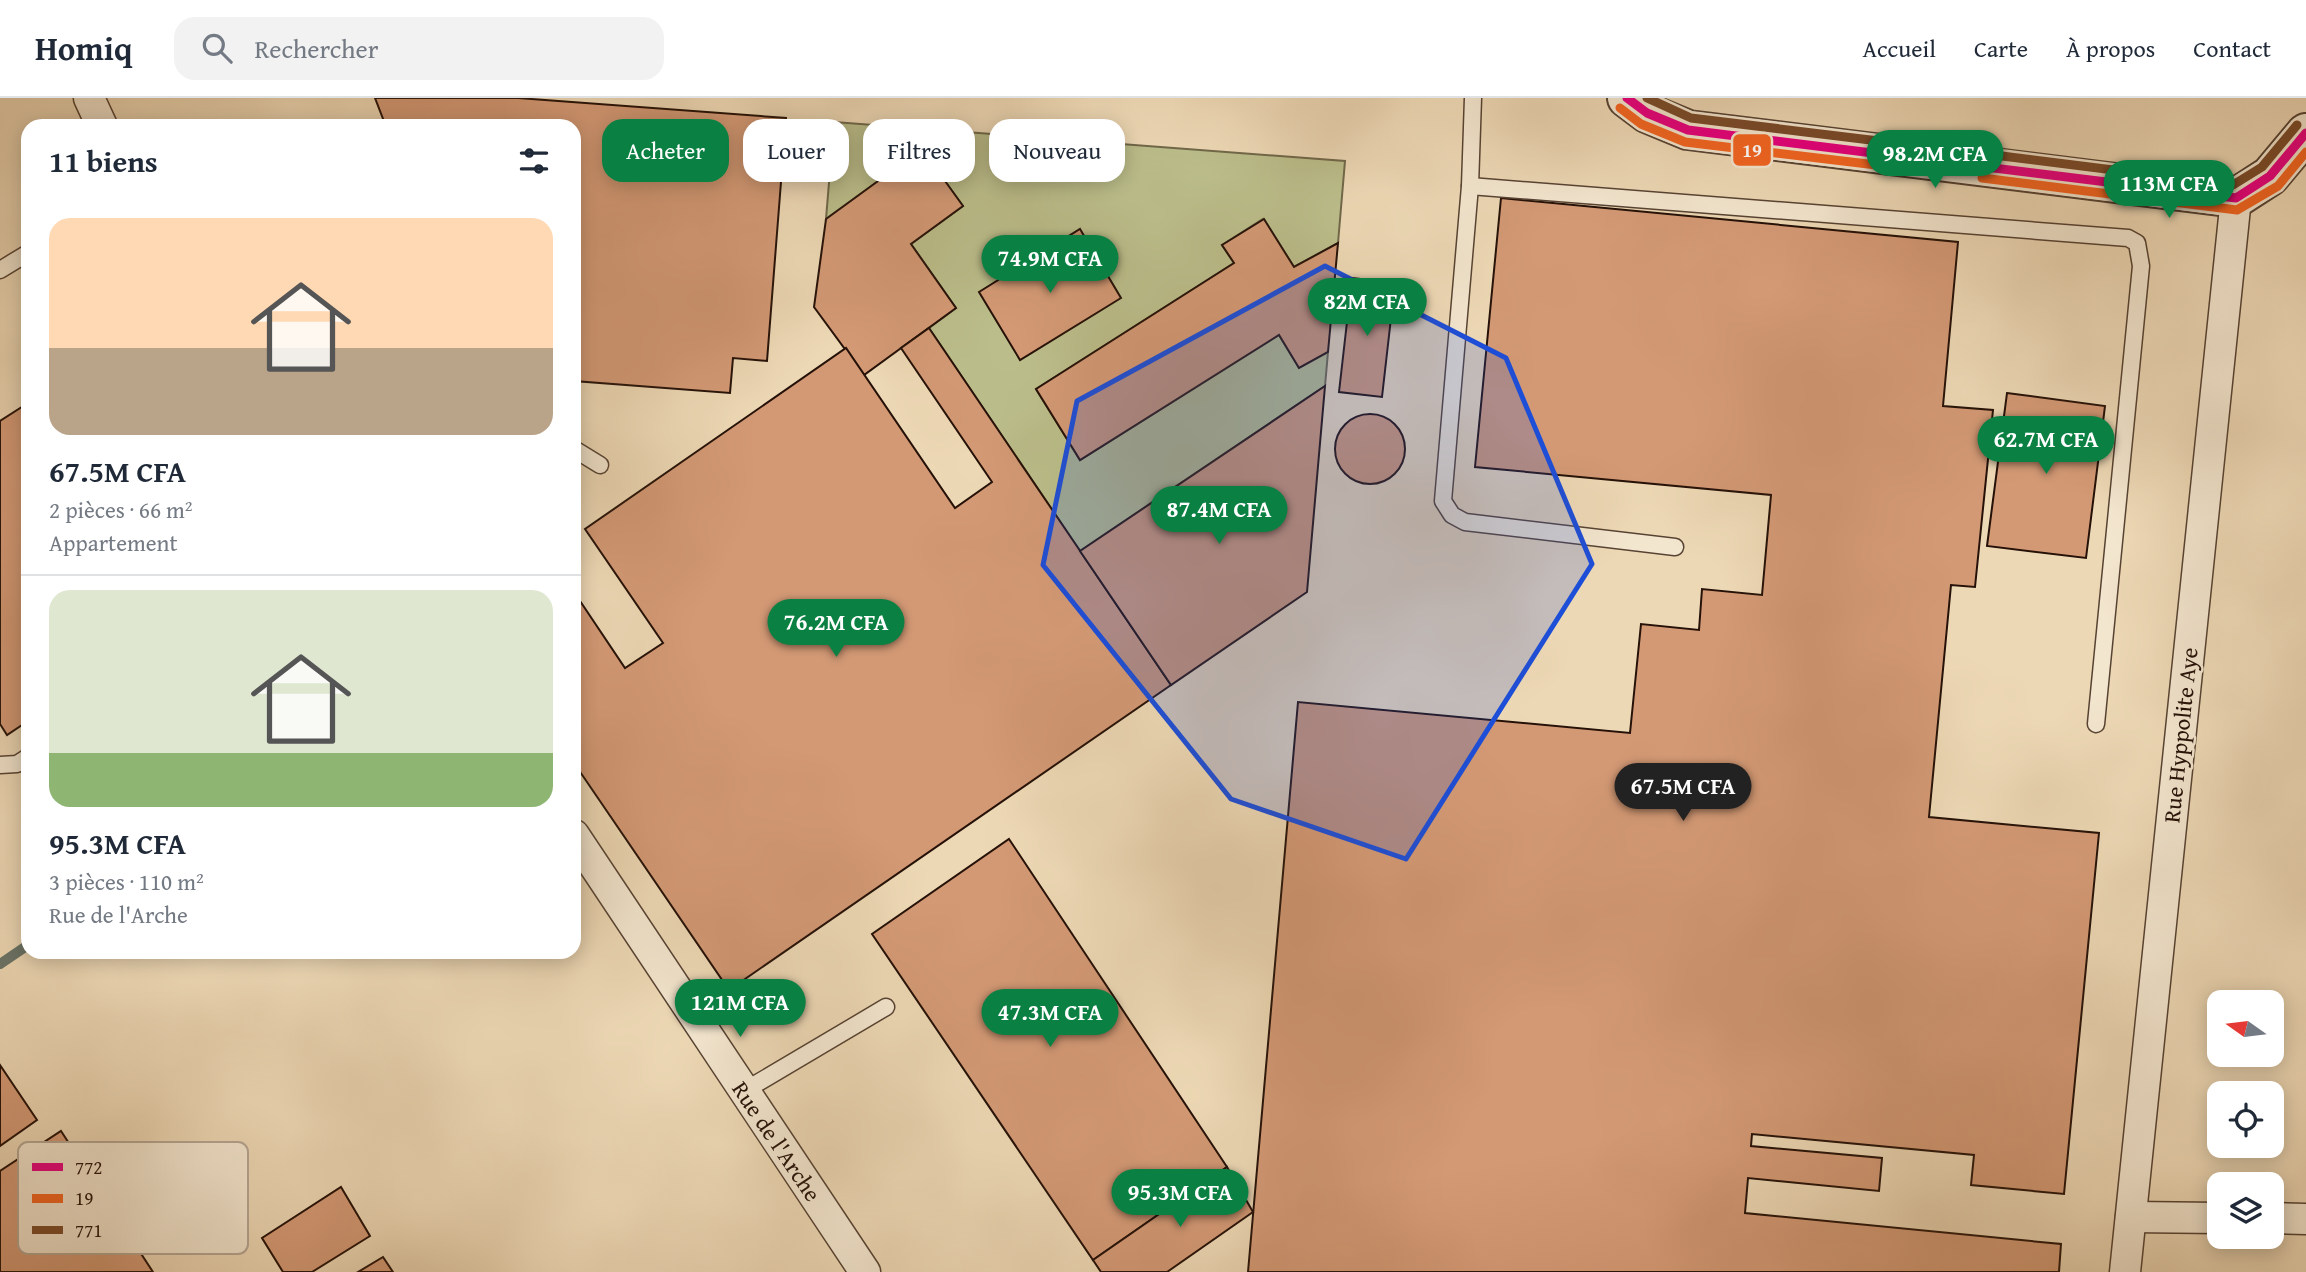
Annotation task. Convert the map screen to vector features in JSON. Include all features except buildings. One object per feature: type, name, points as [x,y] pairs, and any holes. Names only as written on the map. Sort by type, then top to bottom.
[{"type":"street","points":[[1627,98],[1647,113],[1688,130],[2236,198],[2259,186],[2270,176],[2306,133]]},
{"type":"street","name":"Rue Hyppolite Aye","points":[[2125,1272],[2236,198]]},
{"type":"street","name":"Rue de l'Arche","points":[[581,846],[865,1272]]},
{"type":"street","points":[[2131,1217],[2207,1218]]},
{"type":"street","points":[[2284,1218],[2306,1219]]},
{"type":"lane","points":[[1473,98],[1470,186],[1443,501],[1446,508],[1465,523],[1675,547]]},
{"type":"lane","points":[[1470,186],[2128,238],[2137,243],[2141,266],[2096,724]]},
{"type":"lane","points":[[0,271],[21,258]]},
{"type":"lane","points":[[581,453],[600,465]]},
{"type":"lane","points":[[0,765],[21,761]]},
{"type":"lane","points":[[744,1091],[886,1007]]},
{"type":"highlighted area","points":[[1325,266],[1506,358],[1592,564],[1406,859],[1231,799],[1043,565],[1077,401]]},
{"type":"green space","points":[[849,123],[863,124],[863,182],[877,182],[826,219],[829,182],[849,182]]},
{"type":"green space","points":[[975,133],[989,134],[989,182],[1125,182],[1125,144],[1345,161],[1338,243],[1294,267],[1263,219],[1222,245],[1234,263],[1036,389],[1080,460],[1279,335],[1299,368],[1328,352],[1325,386],[1080,551],[929,328],[956,308],[911,244],[963,206],[945,182],[975,182]]},
{"type":"waterway","points":[[0,964],[21,950]]},
{"type":"transit line","name":"772","points":[[1627,98],[1647,113],[1688,130],[2236,198],[2270,176],[2306,133]]},
{"type":"transit line","name":"771","points":[[1647,98],[1691,118],[1895,143]]},
{"type":"transit line","name":"19","points":[[1620,108],[1641,124],[1685,142],[1893,167]]},
{"type":"transit line","name":"771","points":[[1986,154],[2233,185],[2262,167],[2297,125]]},
{"type":"transit line","name":"19","points":[[1982,178],[2237,210],[2278,186],[2306,152]]}]
